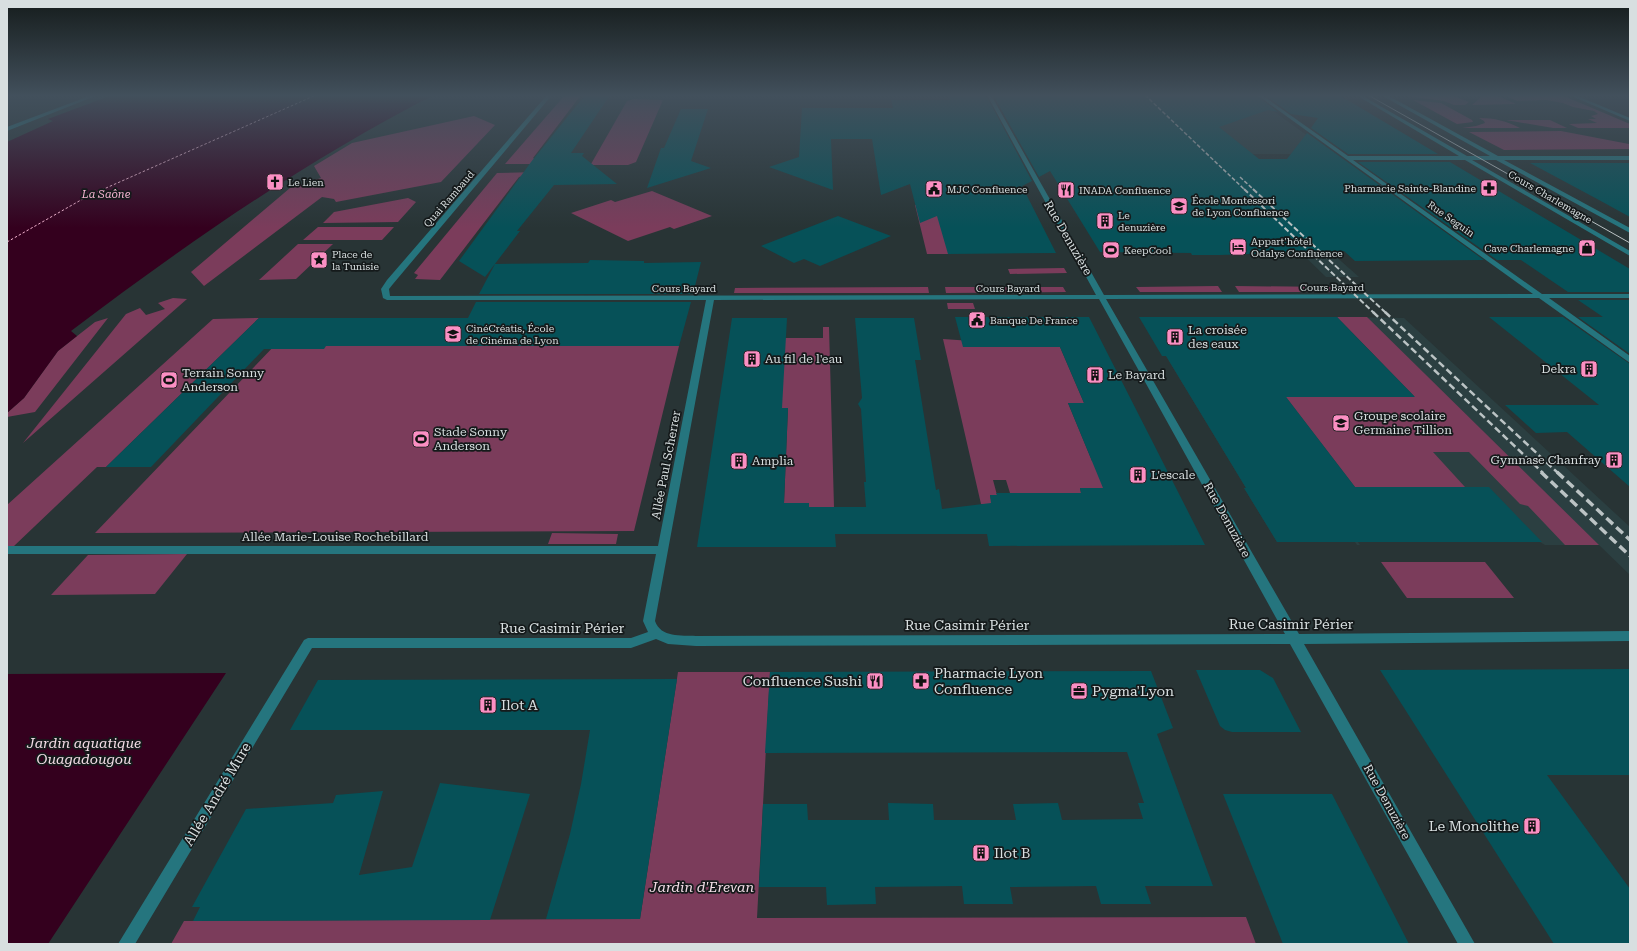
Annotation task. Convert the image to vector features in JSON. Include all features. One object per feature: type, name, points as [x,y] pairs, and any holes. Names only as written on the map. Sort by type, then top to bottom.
[{"type":"street","name":"Quai Rambaud","points":[[387,298],[385,289],[390,282],[512,139]]},
{"type":"street","name":"Rue Denuzière","points":[[1014,139],[1466,944]]},
{"type":"street","name":"Rue Seguin","points":[[1322,139],[1630,360]]},
{"type":"street","name":"Cours Charlemagne","points":[[1434,139],[1630,254]]},
{"type":"street","name":"Cours Charlemagne","points":[[1465,139],[1630,231]]},
{"type":"street","points":[[1348,158],[1630,158]]},
{"type":"street","name":"Cours Bayard","points":[[387,298],[710,299],[1630,296]]},
{"type":"street","name":"Allée Paul Scherrer","points":[[656,634],[648,621],[710,299]]},
{"type":"street","name":"Allée Marie-Louise Rochebillard","points":[[7,550],[662,550]]},
{"type":"street","name":"Rue Casimir Périer","points":[[308,643],[631,643],[656,634],[668,639],[696,641],[1295,639],[1630,636]]},
{"type":"street","name":"Allée André Mure","points":[[126,944],[308,643]]},
{"type":"shaded area","points":[[1185,139],[1313,139],[1333,154],[1200,154]]},
{"type":"shaded area","points":[[1204,159],[1227,160],[1359,277],[1326,277]]},
{"type":"shaded area","name":"Groupe scolaire Germaine Tillion","points":[[1337,317],[1404,318],[1630,527],[1630,575],[1599,545],[1545,545],[1540,542],[1358,542],[1360,545],[1357,545],[1355,542],[1277,542],[1166,356],[1209,356],[1384,365]]},
{"type":"green space","points":[[368,139],[481,139],[441,182],[336,202],[334,199],[322,197],[204,286],[191,272],[290,188],[321,178],[314,166],[352,143]]},
{"type":"green space","points":[[526,139],[547,139],[533,158],[542,164],[505,164]]},
{"type":"green space","points":[[605,139],[646,139],[636,162],[628,165],[591,164]]},
{"type":"green space","points":[[1483,139],[1605,139],[1630,145],[1630,149],[1504,150]]},
{"type":"green space","points":[[537,172],[519,177],[440,280],[415,279],[418,275],[414,273],[497,173]]},
{"type":"green space","points":[[652,191],[712,216],[674,229],[670,227],[628,241],[571,213],[611,200],[615,202]]},
{"type":"green space","points":[[408,198],[416,202],[398,222],[323,223],[334,212]]},
{"type":"green space","points":[[994,204],[948,254],[927,254],[915,205]]},
{"type":"green space","points":[[318,227],[394,227],[382,240],[303,240]]},
{"type":"green space","points":[[298,244],[333,244],[296,279],[259,280]]},
{"type":"green space","points":[[1064,268],[1067,273],[1010,274],[1008,269]]},
{"type":"green space","points":[[1218,286],[1222,292],[1140,292],[1136,287]]},
{"type":"green space","points":[[1235,286],[1330,287],[1336,292],[1239,292]]},
{"type":"green space","points":[[928,287],[929,293],[734,293],[735,288]]},
{"type":"green space","points":[[945,287],[1063,287],[1066,292],[946,293]]},
{"type":"green space","points":[[173,298],[187,299],[23,443],[126,314],[140,308],[146,315],[165,309],[158,303]]},
{"type":"green space","points":[[947,303],[973,303],[975,309],[948,309]]},
{"type":"green space","points":[[1337,317],[1367,317],[1599,545],[1565,545],[1528,506],[1520,504],[1469,452],[1433,452],[1465,487],[1355,487],[1286,397],[1414,396]]},
{"type":"green space","points":[[108,318],[35,412],[7,417],[7,413],[24,398],[58,351],[95,322]]},
{"type":"green space","points":[[259,318],[106,467],[97,467],[14,546],[7,546],[7,505],[213,319]]},
{"type":"green space","name":"Stade Sonny Anderson","points":[[300,319],[341,346],[679,346],[634,531],[95,533]]},
{"type":"green space","points":[[823,327],[829,327],[834,507],[809,507],[809,503],[784,503],[788,408],[771,408],[779,338],[823,338]]},
{"type":"green space","points":[[943,339],[1060,347],[1084,403],[1068,403],[1092,461],[1101,461],[1110,488],[1080,488],[1081,493],[1010,493],[1006,480],[993,480],[997,495],[990,495],[992,504],[981,504]]},
{"type":"green space","points":[[552,533],[618,534],[616,544],[548,544]]},
{"type":"green space","points":[[187,554],[155,594],[51,595],[88,555]]},
{"type":"green space","points":[[1381,562],[1485,562],[1514,598],[1407,598]]},
{"type":"green space","name":"Jardin d'Erevan","points":[[678,672],[770,672],[757,918],[1246,917],[1256,944],[171,944],[184,921],[640,919]]},
{"type":"water","name":"La Saône","points":[[13,139],[353,139],[247,205],[202,235],[71,331],[77,336],[58,351],[24,398],[7,413],[7,142]]},
{"type":"water","name":"Jardin aquatique Ouagadougou","points":[[226,673],[48,944],[7,944],[7,674]]},
{"type":"building","points":[[549,139],[580,139],[571,153],[584,153],[582,156],[617,184],[554,185],[517,231],[520,231],[485,277],[459,261]]},
{"type":"building","points":[[668,139],[698,139],[691,161],[711,168],[647,188],[661,148],[664,148]]},
{"type":"building","points":[[800,139],[831,139],[833,190],[769,167],[799,157]]},
{"type":"building","points":[[872,139],[1010,139],[1032,181],[1022,186],[1056,253],[948,254],[937,216],[920,223],[910,184],[881,195]]},
{"type":"building","points":[[1018,139],[1234,139],[1259,159],[1287,159],[1302,139],[1316,139],[1484,260],[1355,261],[1344,251],[1220,255],[1192,255],[1191,253],[1100,252],[1050,171],[1039,177]]},
{"type":"building","points":[[1327,139],[1413,139],[1438,154],[1348,154]]},
{"type":"building","points":[[1358,162],[1450,162],[1630,269],[1630,292],[1568,292],[1521,260],[1497,260]]},
{"type":"building","points":[[1530,163],[1630,163],[1630,217],[1599,200]]},
{"type":"building","points":[[838,216],[891,236],[820,266],[804,259],[794,263],[761,246]]},
{"type":"building","points":[[590,260],[644,261],[644,263],[701,262],[693,294],[479,294],[495,264],[588,263]]},
{"type":"building","points":[[1578,300],[1630,300],[1630,354],[1578,317],[1603,317]]},
{"type":"building","points":[[476,302],[691,302],[679,346],[326,346],[324,349],[264,349],[151,467],[106,467],[259,318],[468,318]]},
{"type":"building","points":[[955,317],[1089,317],[1205,545],[989,546],[987,534],[835,534],[836,547],[697,547],[732,318],[787,318],[782,408],[788,408],[784,503],[809,503],[809,507],[866,507],[864,482],[866,482],[861,409],[858,404],[862,398],[855,318],[914,318],[921,360],[915,360],[936,490],[939,489],[942,509],[991,503],[990,495],[997,495],[996,493],[1081,493],[1080,488],[1103,488],[1068,403],[1084,403],[1060,347],[963,347]]},
{"type":"building","points":[[1139,317],[1337,317],[1415,397],[1286,397],[1355,487],[1489,487],[1542,542],[1277,542],[1166,356],[1162,356]]},
{"type":"building","points":[[1489,317],[1563,317],[1630,364],[1630,487],[1567,432],[1536,433],[1505,405],[1599,405]]},
{"type":"building","name":"Le Monolithe","points":[[1630,669],[1630,775],[1547,775],[1630,889],[1630,944],[1554,944],[1380,670]]},
{"type":"building","points":[[1196,670],[1260,670],[1273,678],[1301,732],[1232,732],[1225,730],[1220,726]]},
{"type":"building","points":[[1151,671],[1173,728],[1157,734],[1213,886],[1145,886],[1151,904],[1101,904],[1096,886],[1010,887],[1013,904],[964,904],[962,886],[875,887],[876,904],[827,905],[826,887],[759,887],[763,804],[807,804],[808,820],[889,820],[888,803],[933,804],[934,820],[1016,820],[1013,804],[1058,803],[1062,820],[1143,819],[1138,803],[1144,803],[1127,752],[765,753],[770,672]]},
{"type":"building","points":[[677,679],[640,919],[546,919],[570,834],[581,784],[590,730],[290,730],[318,680]]},
{"type":"building","points":[[440,783],[530,794],[490,920],[193,921],[200,907],[192,907],[246,809],[333,803],[336,795],[383,791],[359,875],[412,867]]},
{"type":"building","points":[[1223,794],[1332,794],[1409,944],[1283,944]]},
{"type":"ferry route","points":[[7,242],[88,196],[216,139]]},
{"type":"tram line","points":[[1447,139],[1630,243]]},
{"type":"railway","points":[[1192,139],[1245,190]]},
{"type":"railway","points":[[1240,177],[1254,190]]},
{"type":"railway","points":[[1244,189],[1374,313]]},
{"type":"railway","points":[[1253,189],[1386,313]]},
{"type":"railway","points":[[1373,312],[1543,473]]},
{"type":"railway","points":[[1385,312],[1558,473]]},
{"type":"railway","points":[[1541,472],[1630,556]]},
{"type":"railway","points":[[1557,472],[1630,540]]},
{"type":"place","name":"Le Lien","points":[[275,182]]},
{"type":"place","name":"Pharmacie Sainte-Blandine","points":[[1489,188]]},
{"type":"place","name":"MJC Confluence","points":[[934,189]]},
{"type":"place","name":"INADA Confluence","points":[[1066,190]]},
{"type":"place","name":"École Montessori de Lyon Confluence","points":[[1179,206]]},
{"type":"place","name":"Le denuzière","points":[[1105,221]]},
{"type":"place","name":"Appart'hôtel Odalys Confluence","points":[[1238,247]]},
{"type":"place","name":"Cave Charlemagne","points":[[1587,248]]},
{"type":"place","name":"KeepCool","points":[[1111,250]]},
{"type":"place","name":"Place de la Tunisie","points":[[319,260]]},
{"type":"place","name":"Banque De France","points":[[977,320]]},
{"type":"place","name":"CinéCréatis, École de Cinéma de Lyon","points":[[453,334]]},
{"type":"place","name":"La croisée des eaux","points":[[1175,337]]},
{"type":"place","name":"Au fil de l'eau","points":[[752,359]]},
{"type":"place","name":"Dekra","points":[[1589,369]]},
{"type":"place","name":"Le Bayard","points":[[1095,375]]},
{"type":"place","name":"Terrain Sonny Anderson","points":[[169,380]]},
{"type":"place","name":"Groupe scolaire Germaine Tillion","points":[[1341,423]]},
{"type":"place","name":"Stade Sonny Anderson","points":[[421,439]]},
{"type":"place","name":"Gymnase Chanfray","points":[[1614,460]]},
{"type":"place","name":"Amplia","points":[[739,461]]},
{"type":"place","name":"L'escale","points":[[1138,475]]},
{"type":"place","name":"Confluence Sushi","points":[[875,681]]},
{"type":"place","name":"Pharmacie Lyon Confluence","points":[[921,681]]},
{"type":"place","name":"Pygma'Lyon","points":[[1079,691]]},
{"type":"place","name":"Ilot A","points":[[488,705]]},
{"type":"place","name":"Le Monolithe","points":[[1532,826]]},
{"type":"place","name":"Ilot B","points":[[981,853]]}]
